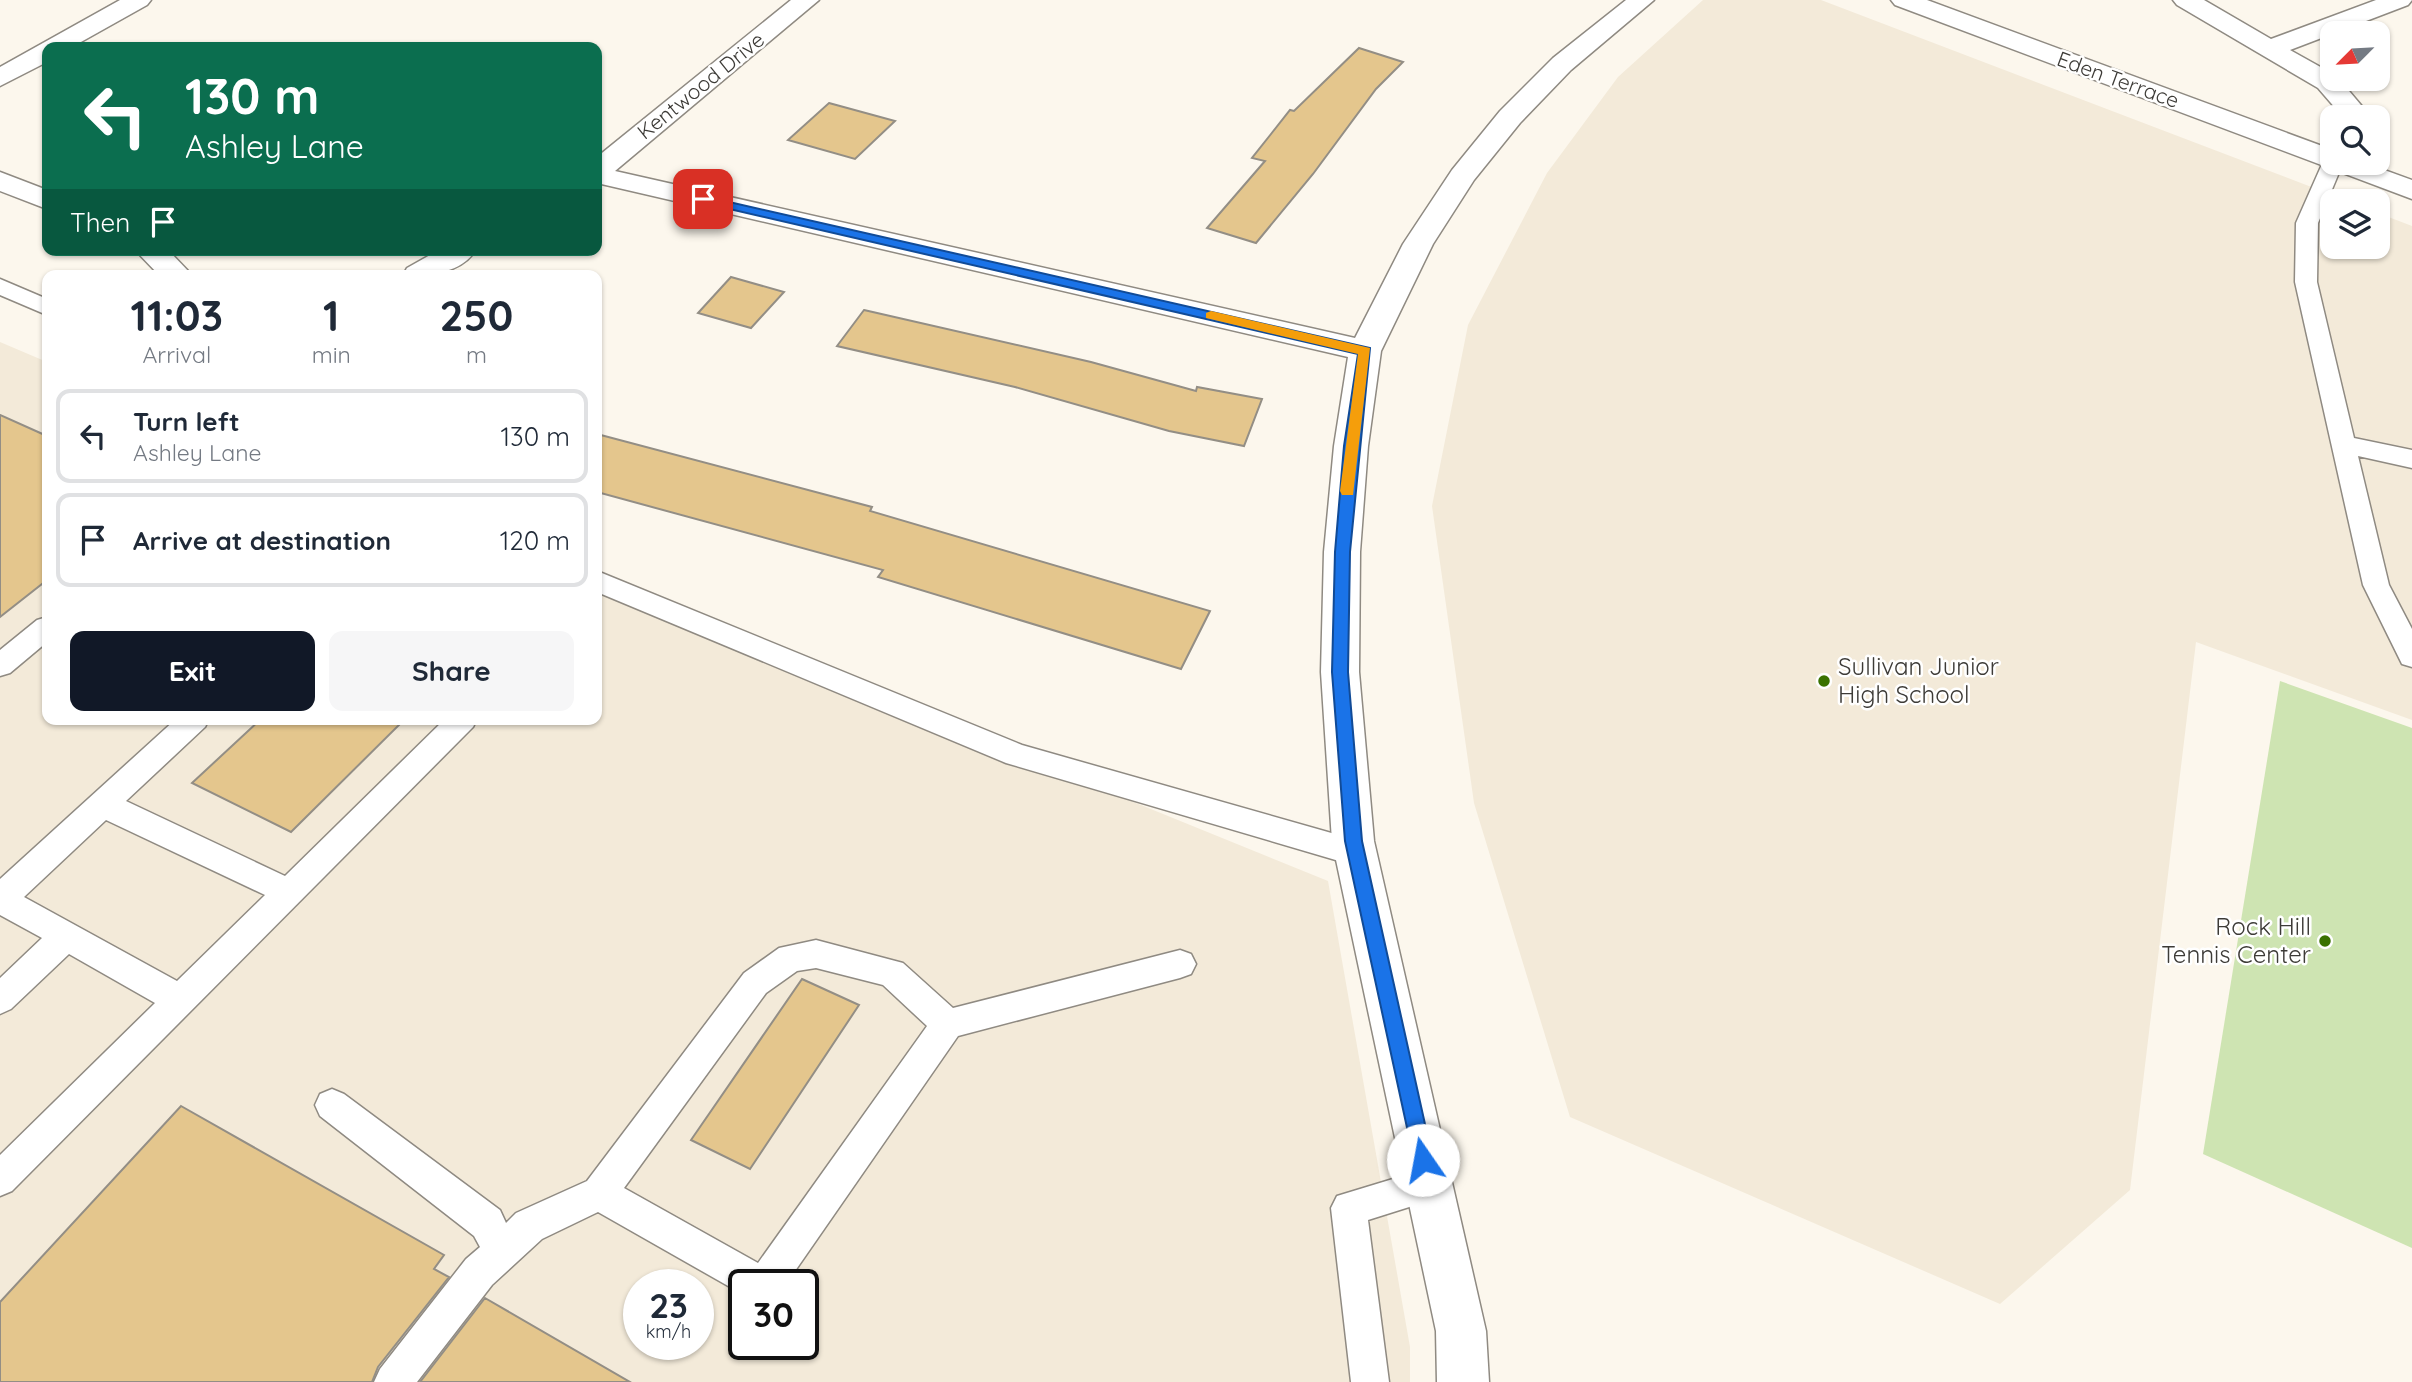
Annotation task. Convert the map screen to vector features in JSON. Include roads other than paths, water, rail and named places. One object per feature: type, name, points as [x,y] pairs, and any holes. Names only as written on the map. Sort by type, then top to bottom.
[{"type":"street","points":[[63,42],[138,0]]},
{"type":"street","name":"Kentwood Drive","points":[[602,169],[806,0]]},
{"type":"street","points":[[1463,1382],[1461,1331],[1356,853],[1340,672],[1342,552],[1351,446],[1365,351],[1418,244],[1462,176],[1510,117],[1562,64],[1641,0]]},
{"type":"street","name":"Eden Terrace","points":[[1904,0],[2320,156]]},
{"type":"street","points":[[2186,0],[2327,82],[2347,105]]},
{"type":"street","points":[[2271,48],[2399,0]]},
{"type":"street","points":[[0,78],[42,54]]},
{"type":"street","points":[[602,174],[1365,351]]},
{"type":"street","points":[[2372,175],[2412,190]]},
{"type":"street","points":[[0,181],[42,198]]},
{"type":"street","points":[[156,256],[172,270]]},
{"type":"street","points":[[426,270],[450,256]]},
{"type":"lane","points":[[2327,175],[2307,223],[2306,282],[2376,585],[2412,656]]},
{"type":"lane","points":[[0,286],[42,306]]},
{"type":"lane","points":[[2343,444],[2412,459]]},
{"type":"lane","points":[[602,583],[1016,755],[1356,853]]},
{"type":"lane","points":[[0,666],[42,631]]},
{"type":"lane","points":[[180,1000],[0,899],[188,725]]},
{"type":"lane","points":[[0,1180],[458,725]]},
{"type":"lane","points":[[102,804],[289,892]]},
{"type":"lane","points":[[0,999],[66,936]]},
{"type":"lane","points":[[393,1382],[479,1272],[529,1226],[599,1193],[755,984],[790,958],[816,954],[892,973],[948,1024]]},
{"type":"lane","points":[[773,1269],[948,1024],[1181,964]]},
{"type":"lane","points":[[331,1105],[487,1223],[501,1252]]},
{"type":"lane","points":[[1370,1382],[1349,1208],[1429,1185]]},
{"type":"lane","points":[[599,1193],[735,1269]]},
{"type":"place","name":"Sullivan Junior High School","points":[[1824,681]]},
{"type":"place","name":"Rock Hill Tennis Center","points":[[2325,941]]}]
